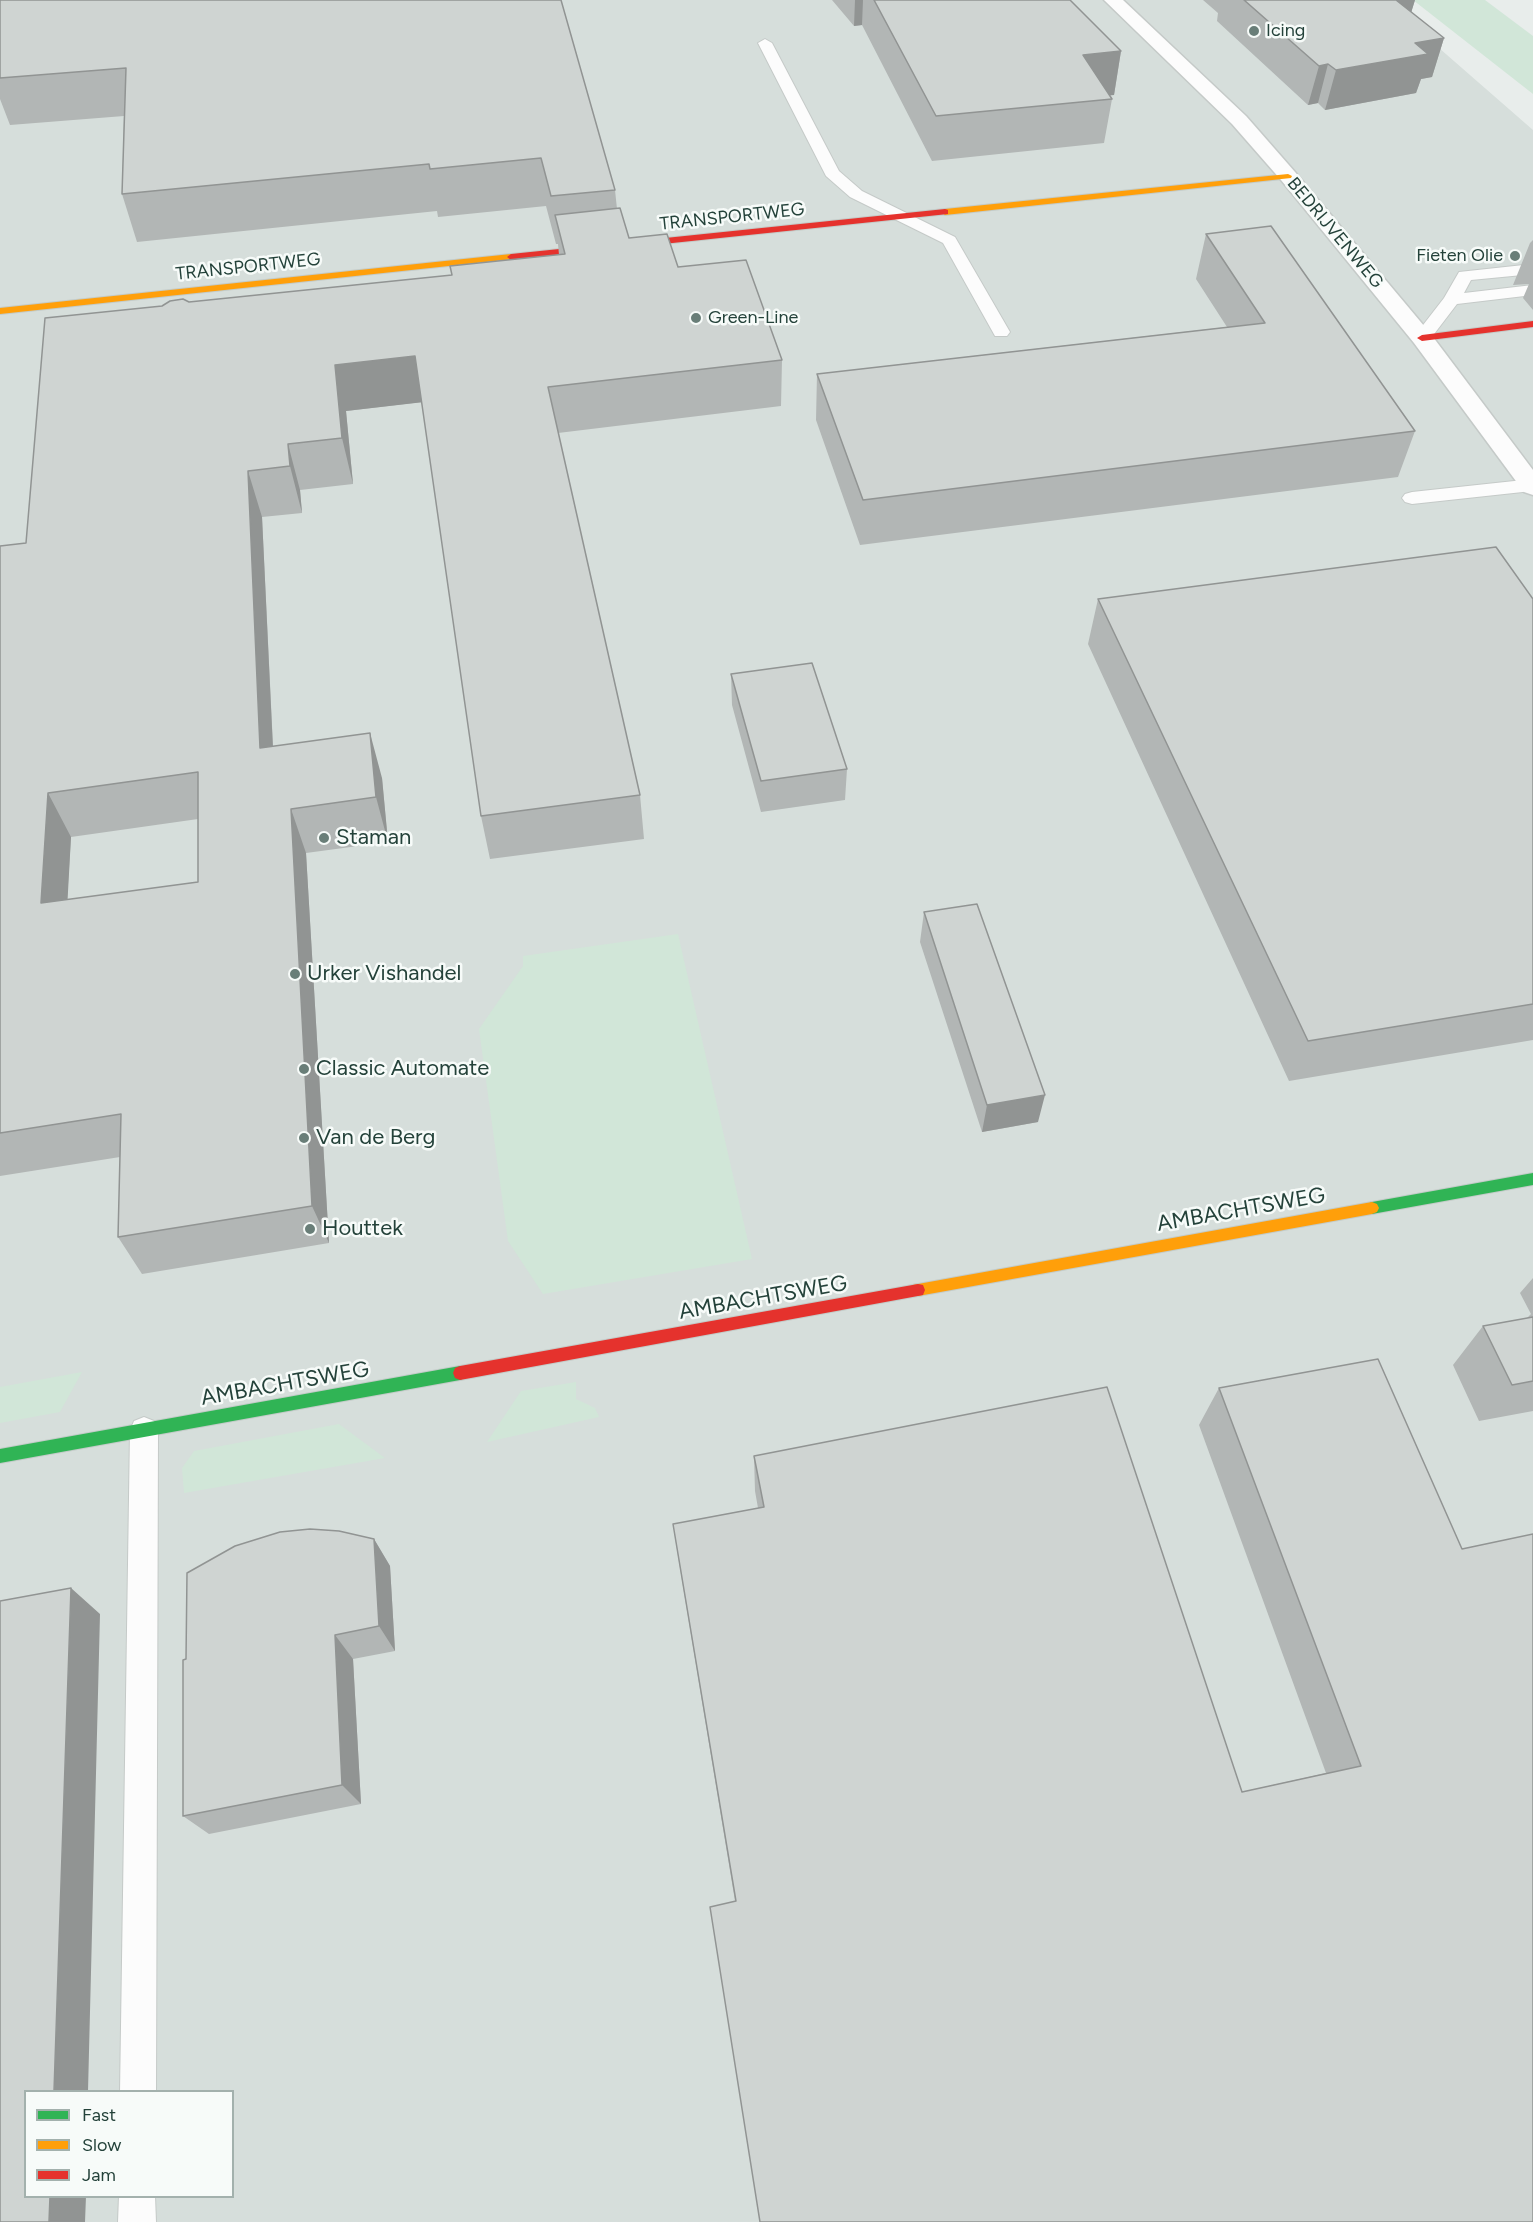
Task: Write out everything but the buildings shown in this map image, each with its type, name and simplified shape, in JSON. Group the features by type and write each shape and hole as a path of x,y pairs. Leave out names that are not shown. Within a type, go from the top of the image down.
{"street":[{"name":"BEDRIJVENWEG","path":"1113,0 1239,120 1288,176 1422,338 1533,486"},
{"name":"TRANSPORTWEG","path":"0,311 1288,176"},
{"path":"1422,338 1533,324"},
{"name":"AMBACHTSWEG","path":"0,1456 1533,1179"}],"lane":[{"path":"765,43 832,173 856,194 949,240 1001,332"},
{"path":"1422,338 1452,299 1465,276 1533,269"},
{"path":"1452,299 1533,290"},
{"path":"1412,498 1533,486"},
{"path":"138,2090 144,1431"},
{"path":"137,2198 137,2222"}],"shaded area":[{"path":"0,0 1384,0 1533,130 1533,2222 0,2222"}],"green space":[{"path":"1413,0 1485,0 1533,36 1533,94"},
{"path":"678,934 752,1259 543,1294 508,1241 479,1029 523,966 523,956"},
{"path":"82,1372 60,1412 0,1423 0,1387"},
{"path":"576,1382 576,1399 595,1408 599,1417 487,1442 521,1391"},
{"path":"339,1424 385,1458 184,1493 182,1468 194,1451"}],"traffic: fast":[{"path":"1372,1208 1533,1179"},
{"path":"0,1456 460,1373"}],"traffic: slow":[{"path":"945,212 1288,176"},
{"path":"0,311 511,257"},
{"path":"918,1290 1372,1208"}],"traffic: jam":[{"path":"511,257 945,212"},
{"path":"1422,338 1533,324"},
{"path":"460,1373 918,1290"}],"place":[{"name":"Icing","path":"1254,31"},
{"name":"Fieten Olie","path":"1515,256"},
{"name":"Green-Line","path":"696,318"},
{"name":"Staman","path":"324,838"},
{"name":"Urker Vishandel","path":"295,974"},
{"name":"Classic Automate","path":"304,1069"},
{"name":"Van de Berg","path":"304,1138"},
{"name":"Houttek","path":"310,1229"}]}
